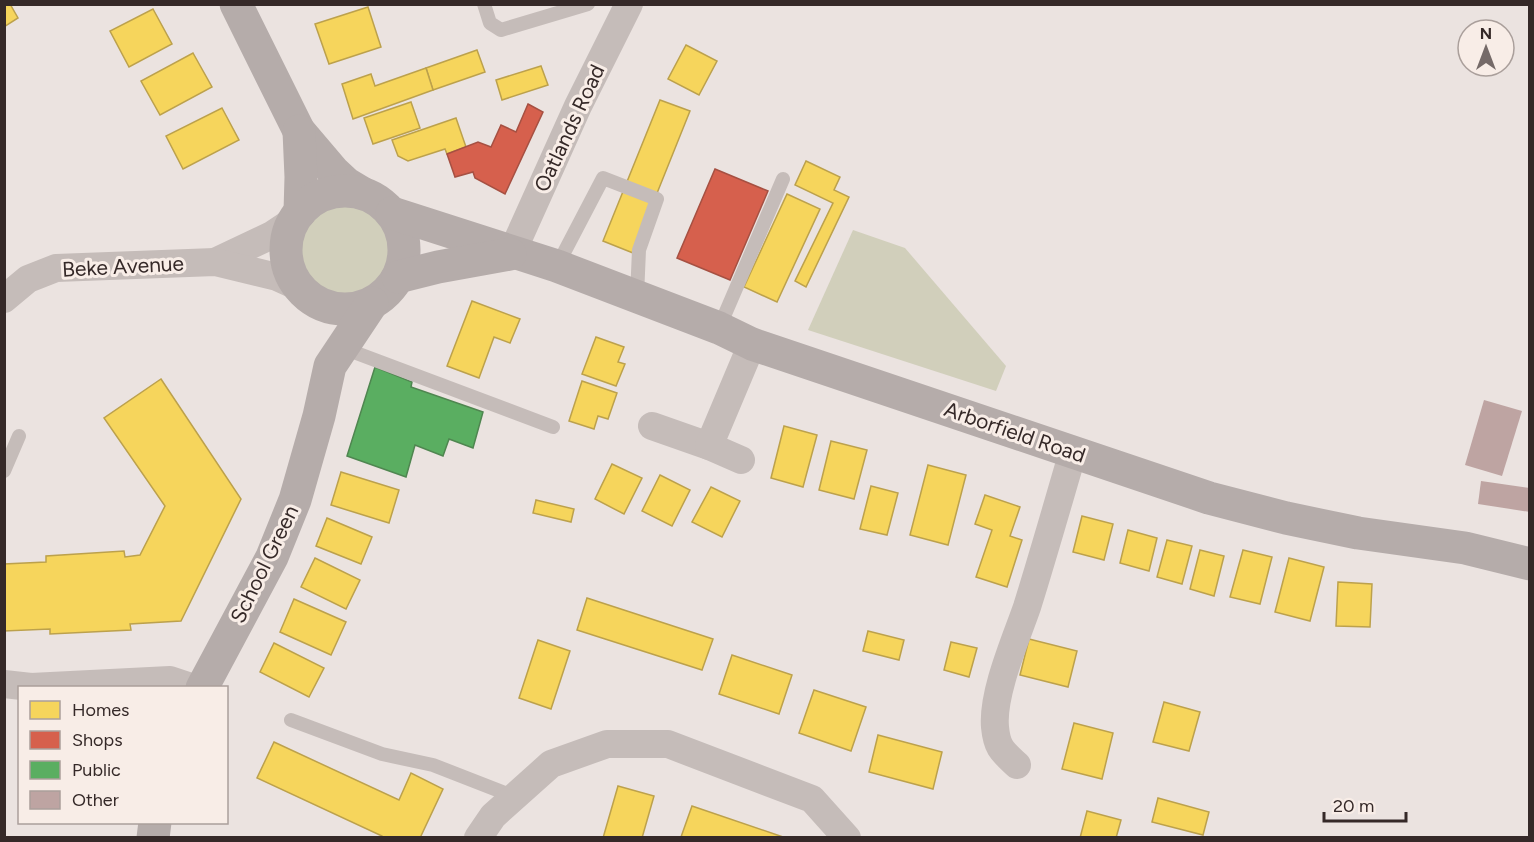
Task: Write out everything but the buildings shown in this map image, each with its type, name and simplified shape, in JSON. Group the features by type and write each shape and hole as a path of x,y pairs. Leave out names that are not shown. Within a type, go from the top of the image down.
{"main road":[{"path":"236,4 299,131 333,171 347,184 378,201 392,213 400,228 404,244 404,261 398,277 387,292 372,303 352,309 331,308 305,293 287,262 288,234 297,217 317,198 339,191 362,193"},
{"path":"297,217 301,177 299,131"},
{"name":"Arborfield Road","path":"392,213 557,266 719,328 752,344 1209,498 1286,518 1358,533 1465,548 1530,564"},
{"name":"Arborfield Road","path":"398,277 515,253"},
{"name":"School Green","path":"305,293 326,332 335,357"},
{"name":"School Green","path":"203,686 272,557 295,501 335,357 372,303"}],"street":[{"name":"Oatlands Road","path":"515,253 519,237 578,106 629,4"},
{"path":"215,262 272,235 297,217"},
{"path":"215,262 277,277 305,293"},
{"name":"Beke Avenue","path":"4,299 28,279 56,268 215,262"},
{"path":"708,446 752,344"},
{"path":"652,426 741,460"},
{"path":"1017,765 999,749 995,709 1007,663 1027,608 1073,452"},
{"path":"51,686 170,680 191,686"},
{"path":"4,684 22,686"},
{"path":"478,837 493,816 551,764 607,744 668,744 812,799 847,837"}],"lane":[{"path":"484,4 490,23 501,30 588,4"},
{"path":"557,266 603,178 657,199 639,250 637,296"},
{"path":"719,328 783,179"},
{"path":"335,357 552,427"},
{"path":"4,471 20,436"},
{"path":"291,720 382,754 433,765 514,797"}],"shaded area":[{"path":"344,206 361,209 376,219 386,234 389,251 386,268 376,283 361,293 344,296 327,293 312,283 302,268 299,251 302,234 312,219 327,209"},
{"path":"853,230 905,248 1006,366 996,391 808,330"}]}
